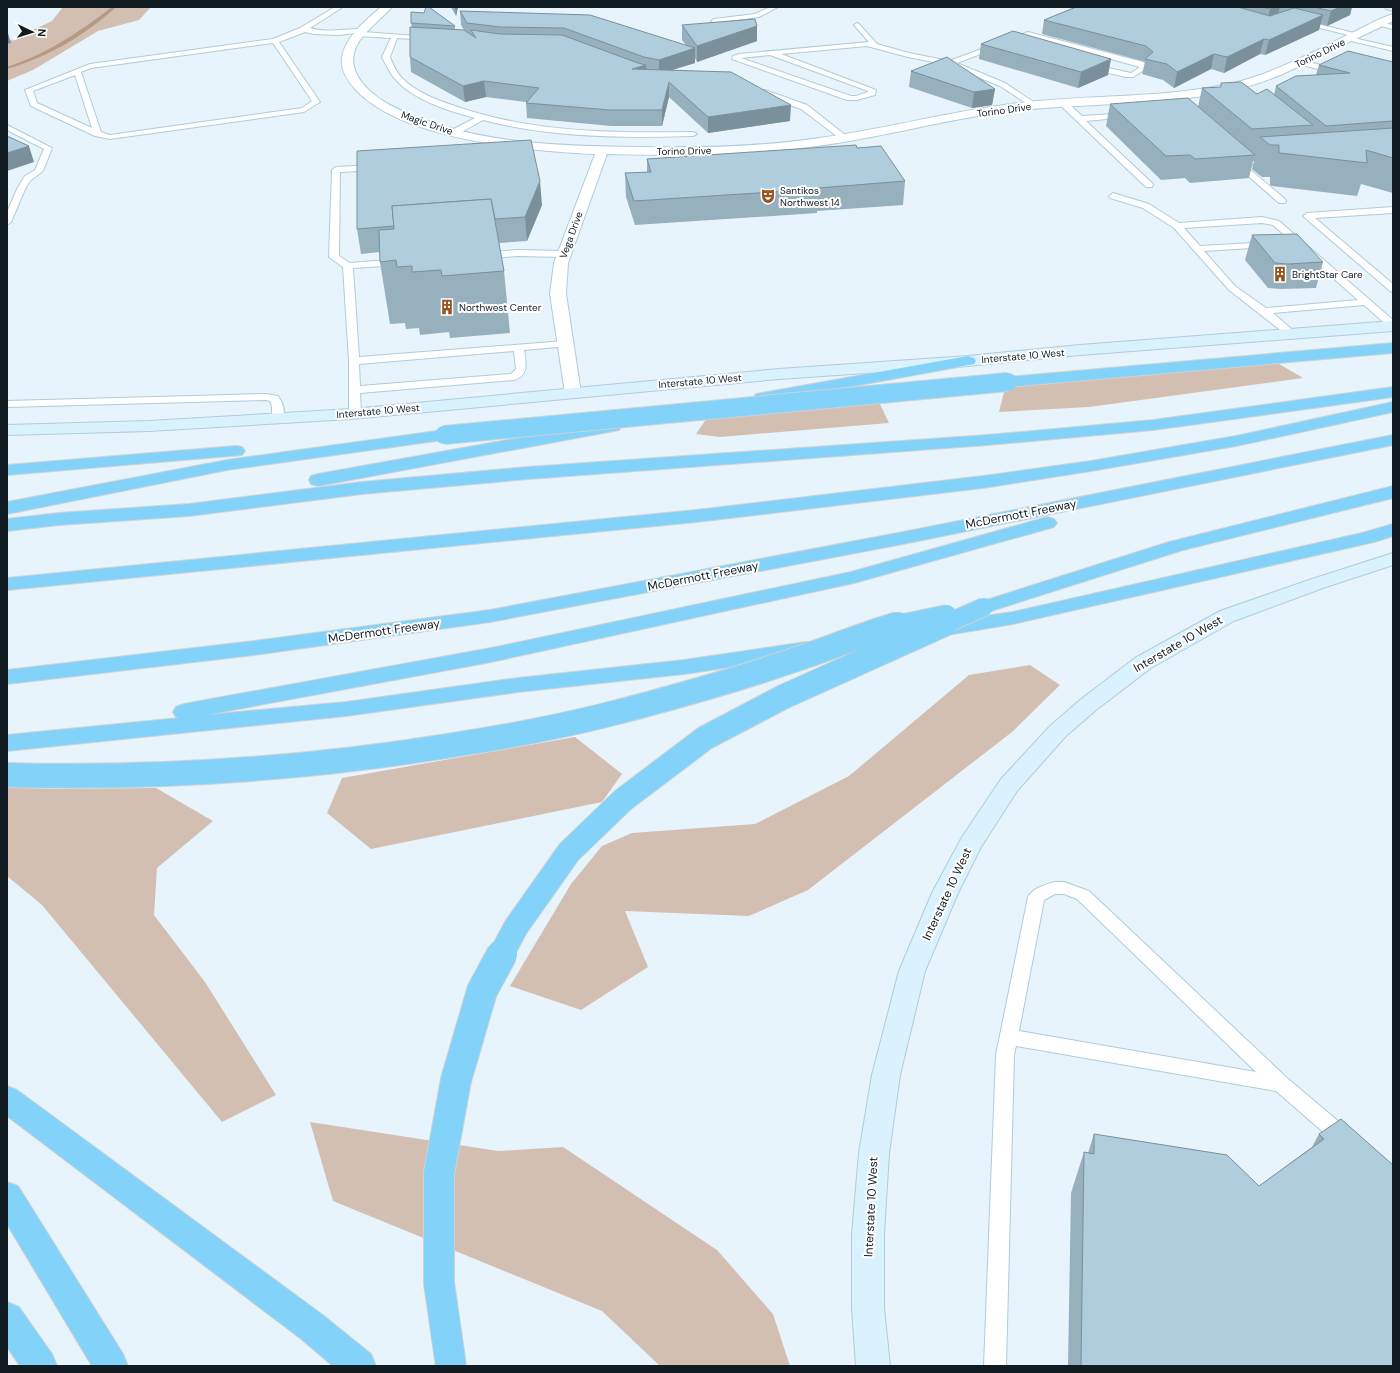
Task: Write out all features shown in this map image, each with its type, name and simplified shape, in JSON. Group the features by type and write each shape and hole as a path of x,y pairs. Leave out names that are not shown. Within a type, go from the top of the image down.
{"highway":[{"path":"7,470 444,435 1008,382 1393,348"},
{"path":"59,519 276,487 968,361"},
{"path":"7,524 189,510 362,488 528,473 987,440 1145,426 1393,392"},
{"path":"7,584 696,516 983,482 1091,466 1236,441 1393,408"},
{"path":"7,508 227,465 444,435"},
{"name":"McDermott Freeway","path":"7,677 254,648 490,616 903,538 1393,440"},
{"path":"32,740 491,655 854,576 1202,479"},
{"path":"7,775 59,777 152,776 280,769 470,743 560,726 634,708 803,657 893,626 984,607 1176,546 1393,492"},
{"path":"7,743 346,708 518,685 684,667 1013,618 1366,538 1393,530"},
{"path":"451,1366 439,1283 439,1172 456,1080 482,991 516,927 569,852 623,800 705,738 783,697 984,607"},
{"path":"7,1099 312,1327 358,1366"},
{"path":"7,1196 111,1366"},
{"path":"7,1318 40,1366"}],"main road":[{"name":"Interstate 10 West","path":"7,430 149,426 355,413 779,374 968,361 1080,350 1207,342 1393,326"},
{"name":"Interstate 10 West","path":"873,1366 868,1308 868,1234 874,1152 886,1075 912,971 945,893 971,843 1009,785 1058,732 1088,705 1143,663 1227,616 1316,584 1393,559"}],"street":[{"name":"Magic Drive","path":"387,7 355,32 346,57 347,67 352,78 359,88 370,98 397,113 424,124 453,133 506,143 529,150 602,151"},
{"name":"Torino Drive","path":"602,151 655,152 757,148 845,138 994,110 1032,105 1168,101 1232,88 1270,76 1393,17"},
{"name":"Vega Drive","path":"573,393 558,294 561,263 602,151"}],"lane":[{"path":"275,41 316,102 304,110 110,137 98,134 34,104 29,90 90,66 275,41 307,29 340,7"},
{"path":"714,21 757,16 775,7"},
{"path":"1295,21 1393,49"},
{"path":"857,24 875,45"},
{"path":"1379,24 1393,27"},
{"path":"307,29 314,32 355,32 434,38"},
{"path":"950,63 1028,34 1140,64 1145,68 1133,74 1126,75 1084,64"},
{"path":"395,36 386,57 399,80 420,95 464,113 513,125 561,131 636,135 693,134"},
{"path":"1007,42 1022,46"},
{"path":"771,53 866,87 872,90 872,92 857,98 850,98 736,59 739,56 771,53 867,44 875,45 908,55 950,63 983,75 1017,94 1032,105"},
{"path":"1301,62 1342,72 1327,76"},
{"path":"78,71 98,134"},
{"path":"753,89 804,107 845,138"},
{"path":"1063,103 1149,185"},
{"path":"1079,119 1132,114"},
{"path":"453,133 482,117"},
{"path":"7,127 48,148 39,171 28,178 22,187 7,222"},
{"path":"1256,165 1238,163 1282,201"},
{"path":"382,167 336,170 334,257 348,266 409,261"},
{"path":"1113,196 1146,206 1177,226 1232,288 1264,310 1292,334"},
{"path":"1393,210 1307,216 1393,289"},
{"path":"1177,226 1270,220 1276,223 1393,326"},
{"path":"1198,249 1298,242"},
{"path":"471,256 517,253 564,254"},
{"path":"348,266 354,361 355,413"},
{"path":"1264,310 1366,302"},
{"path":"354,361 565,344"},
{"path":"355,390 514,377 520,374 522,370 518,348"},
{"path":"7,404 266,397 274,398 278,404 278,418"},
{"path":"995,1366 1005,1055 1036,897 1048,889 1063,887 1083,895 1281,1084 1358,1151"},
{"path":"1009,1037 1281,1084"}],"shaded area":[{"path":"63,7 151,7 139,20 98,31 33,70 7,81 7,42 52,21"},
{"path":"1274,361 1303,378 1089,407 999,412 1005,388"},
{"path":"879,402 889,423 720,437 696,434 709,415"},
{"path":"1030,665 1060,685 1012,732 808,890 749,916 625,911 648,967 581,1010 510,986 571,884 602,846 632,833 755,824 849,776 969,675"},
{"path":"575,737 622,774 602,802 371,849 327,813 342,778"},
{"path":"7,787 47,789 156,788 213,821 157,868 154,915 205,982 276,1095 222,1122 42,905 7,876"},
{"path":"310,1122 498,1151 563,1147 717,1250 773,1314 790,1366 660,1366 602,1311 333,1201"}],"building":[{"path":"426,7 429,7 455,26 411,23 411,12 424,13"},
{"path":"1076,7 1238,7 1270,16 1294,8 1323,15 1269,40 1264,39 1227,57 1214,54 1177,72 1167,64 1145,59 1153,52 1146,46 1044,20"},
{"path":"1262,7 1276,7 1270,9"},
{"path":"1314,7 1340,7 1331,11"},
{"path":"460,11 590,15 695,48 659,60 644,57 564,28 500,27 467,23"},
{"path":"755,19 757,26 697,46 682,25"},
{"path":"410,27 464,30 476,38 471,30 500,34 562,35 646,65 632,69 731,72 791,105 708,117 669,82 662,110 610,110 526,103 539,88 484,81 463,86 410,57"},
{"path":"1013,31 1111,59 1081,72 981,44"},
{"path":"1348,51 1393,62 1393,121 1326,126 1276,86 1296,76 1350,73 1319,65"},
{"path":"947,57 995,89 974,92 911,71"},
{"path":"1241,82 1257,94 1267,89 1313,125 1252,129 1202,88 1221,87 1221,83"},
{"path":"1188,98 1255,155 1195,159 1190,155 1166,156 1110,104"},
{"path":"1393,128 1393,158 1366,150 1367,163 1280,153 1279,145 1270,145 1260,137"},
{"path":"7,136 29,146 7,153"},
{"path":"531,140 540,181 525,217 495,219 491,199 392,206 394,226 357,229 357,151"},
{"path":"856,145 857,148 881,146 905,181 818,188 819,189 634,201 625,173 651,172 647,159"},
{"path":"491,199 504,271 442,276 441,270 412,272 412,266 397,267 396,260 380,262 379,230 394,229 392,206"},
{"path":"1297,234 1323,262 1288,264 1275,263 1252,235"},
{"path":"1341,1119 1393,1165 1393,1366 1081,1366 1084,1152 1094,1154 1094,1134 1227,1155 1259,1186 1324,1139 1319,1134"}],"waterway":[{"path":"7,68 38,57 64,43 114,7"}],"place":[{"name":"Santikos Northwest 14","path":"768,196"},
{"name":"BrightStar Care","path":"1280,274"},
{"name":"Northwest Center","path":"447,307"}]}
